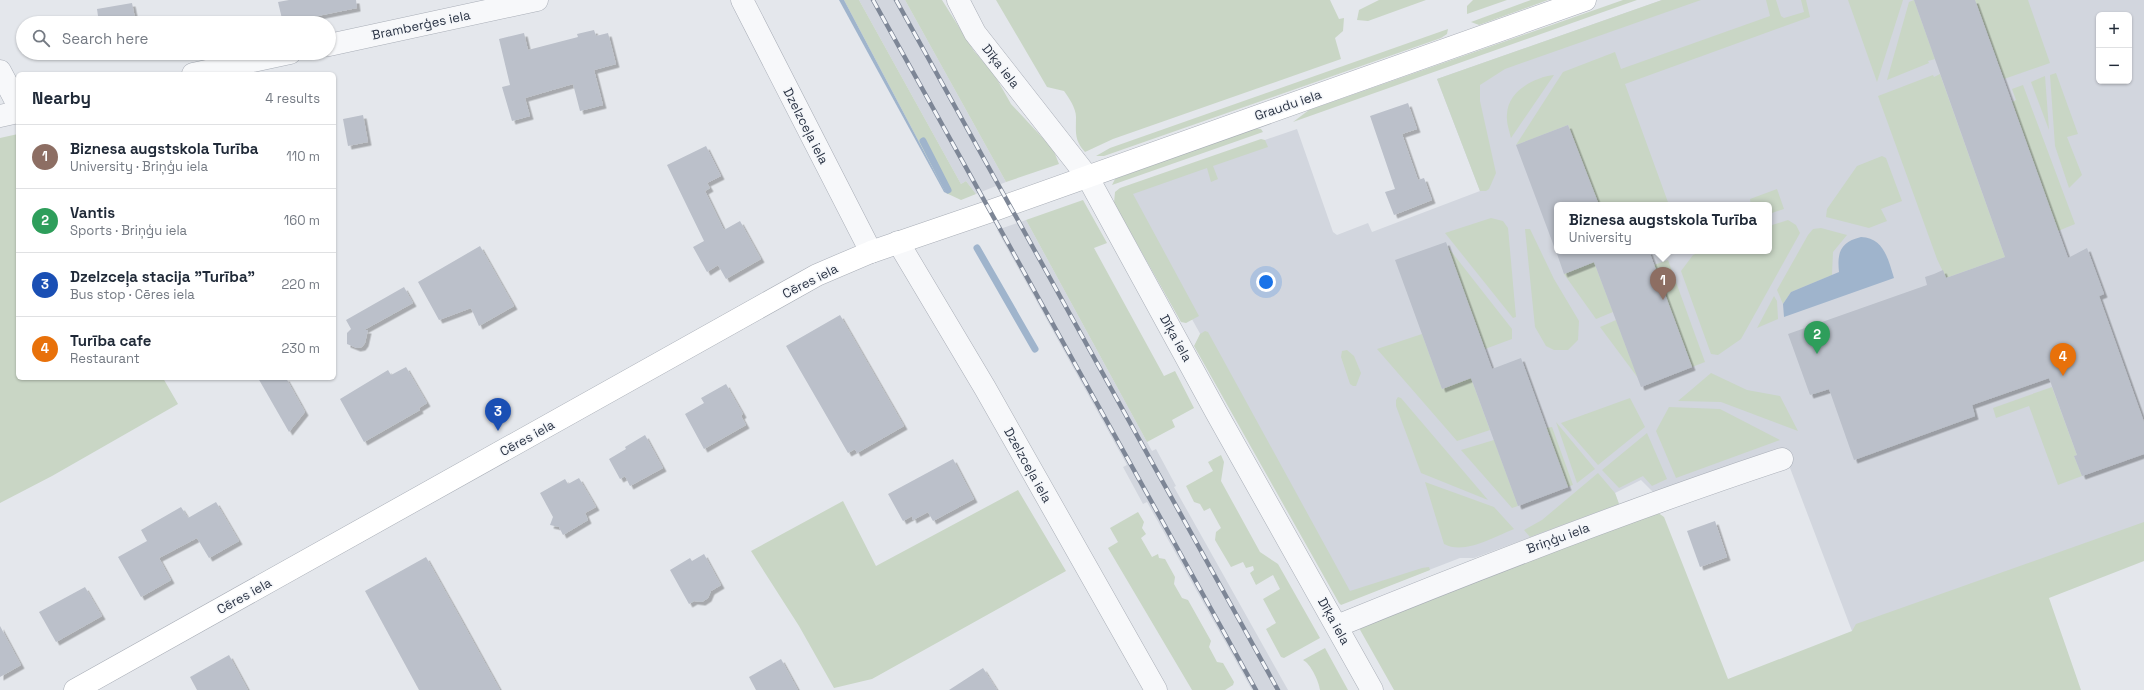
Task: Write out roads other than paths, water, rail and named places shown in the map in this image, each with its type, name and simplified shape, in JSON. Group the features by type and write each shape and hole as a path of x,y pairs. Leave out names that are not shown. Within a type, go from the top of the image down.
{"main road":[{"name":"Graudu iela","path":"991,211 1586,0"},
{"name":"Cēres iela","path":"75,690 810,279 871,252 991,211"}],"street":[{"name":"Bramberģes iela","path":"336,43 537,0"},
{"name":"Dzelzceļa iela","path":"742,0 871,252"},
{"name":"Dīķa iela","path":"958,0 976,33 1087,176 1220,419 1372,690"},
{"path":"202,72 258,60"},
{"path":"0,71 16,101"},
{"path":"0,116 16,112"},
{"name":"Dzelzceļa iela","path":"898,242 985,388 1156,690"},
{"name":"Briņģu iela","path":"1337,626 1534,546 1679,493 1782,459"}],"water":[{"path":"839,0 844,0 946,193 944,192"},
{"path":"1861,237 1869,238 1880,245 1887,257 1894,278 1784,317 1783,304 1791,292 1839,272 1841,249 1848,242"}],"waterway":[{"path":"923,141 948,190"},
{"path":"977,248 1035,349"}],"railway":[{"path":"873,0 1256,690"},
{"path":"896,0 1278,690"}],"place":[{"name":"Biznesa augstskola Turība","path":"1663,300"},
{"name":"Vantis","path":"1817,354"},
{"name":"Turība cafe","path":"2063,376"},
{"name":"Dzelzceļa stacija \"Turība\"","path":"498,431"}]}
